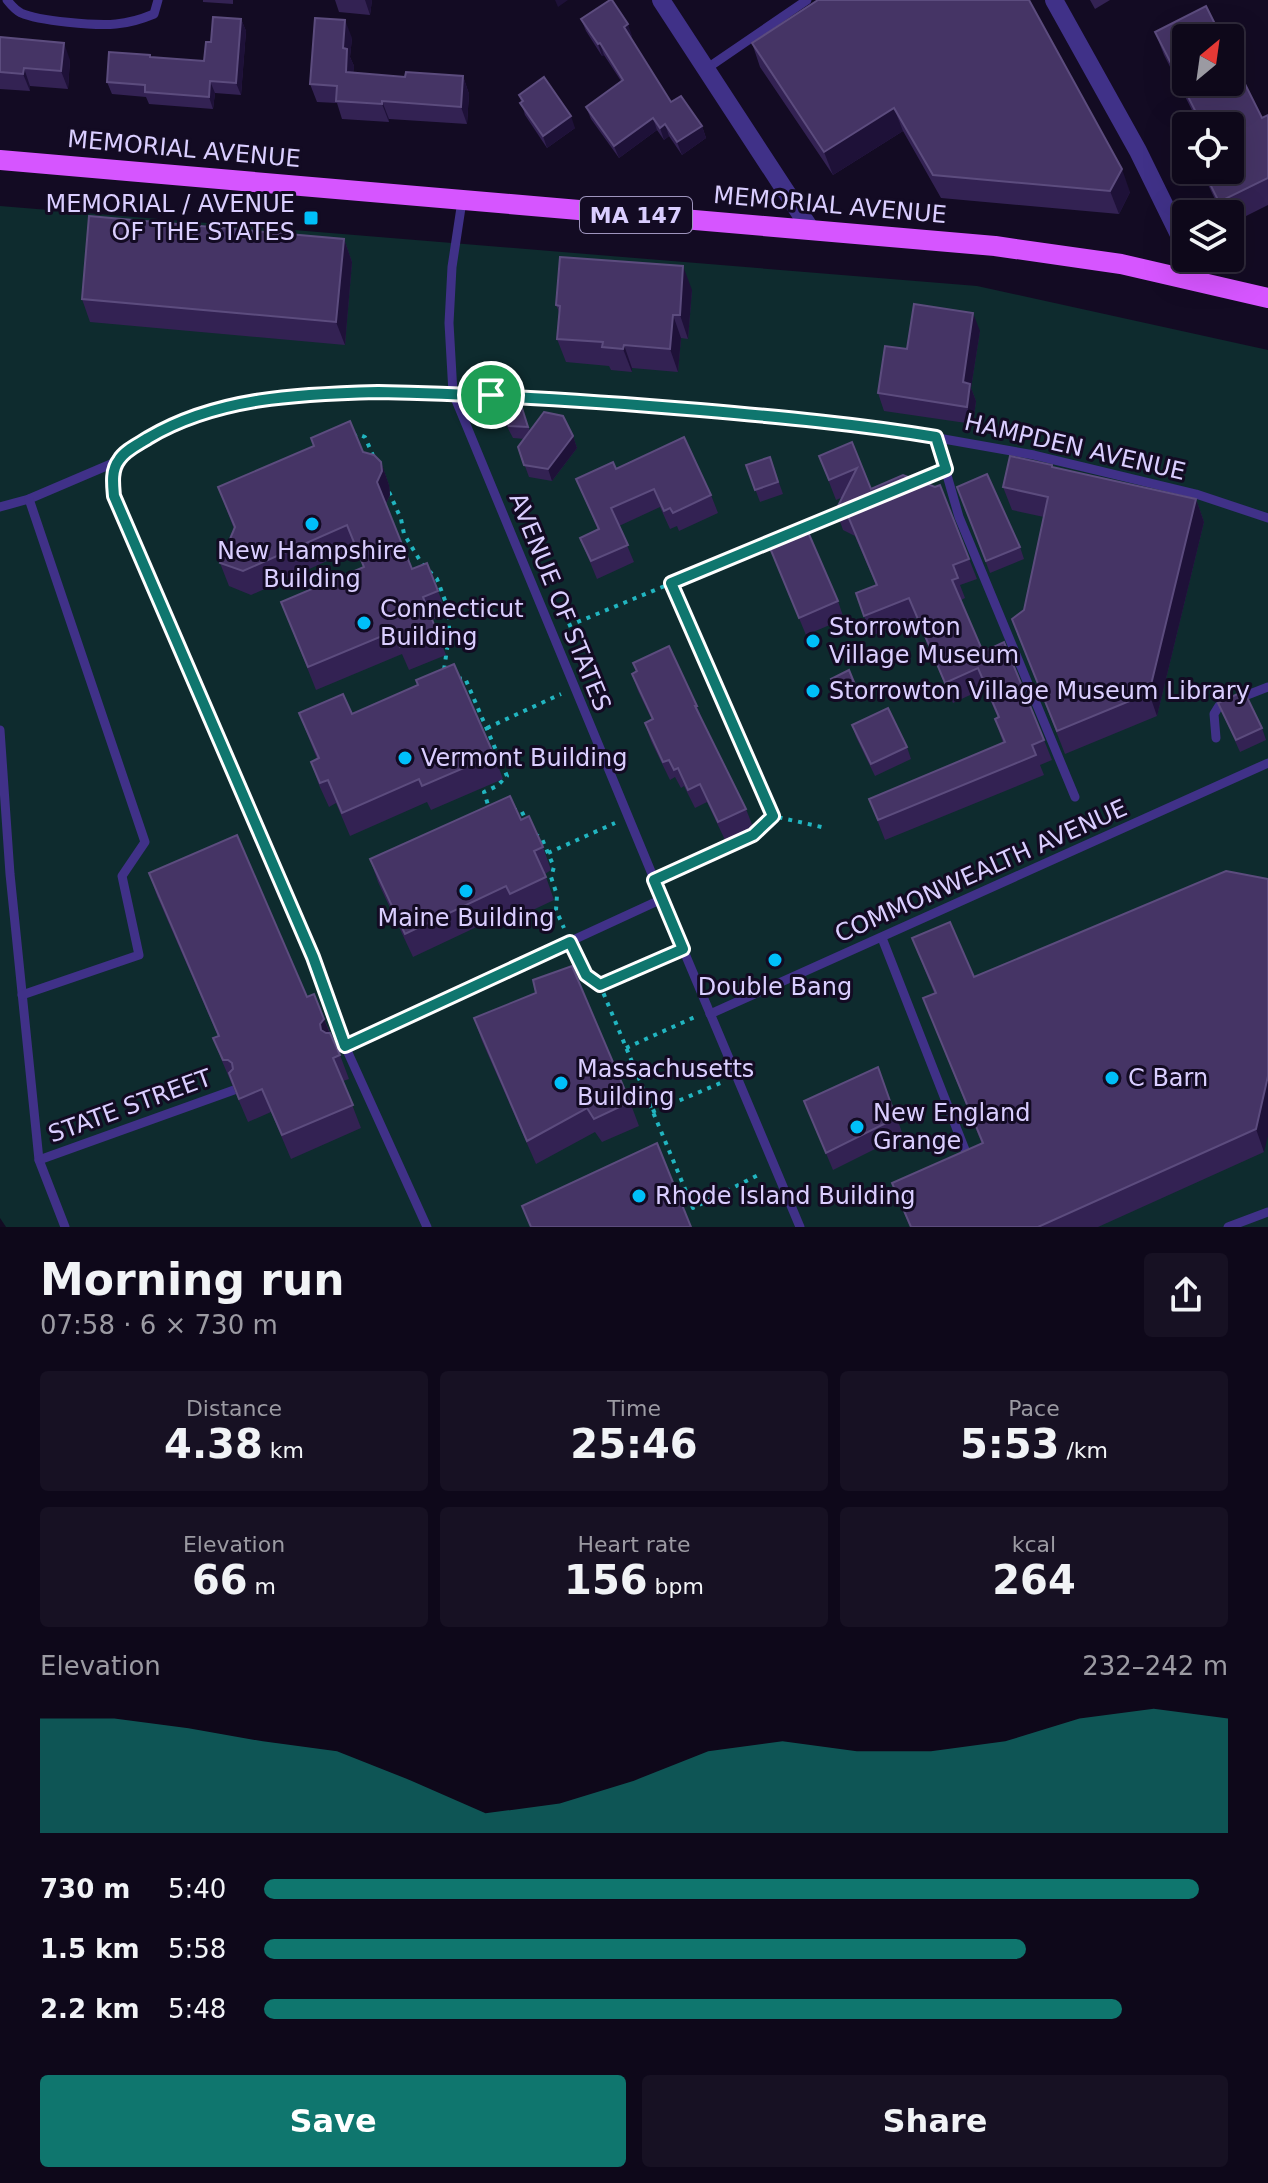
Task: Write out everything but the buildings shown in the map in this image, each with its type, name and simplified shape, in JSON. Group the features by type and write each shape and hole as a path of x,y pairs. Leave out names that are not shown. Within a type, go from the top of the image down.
{"main road":[{"name":"MEMORIAL AVENUE","path":"0,160 1032,250 1121,264 1268,298"}],"street":[{"path":"1054,0 1138,151 1172,220"},
{"path":"666,2 811,230"},
{"path":"1198,272 1203,282"}],"lane":[{"path":"7,0 14,9 24,14 116,24 154,14 158,0"},
{"path":"706,69 807,0"},
{"name":"AVENUE OF STATES","path":"462,200 452,267 449,323 453,393 800,1227"},
{"name":"HAMPDEN AVENUE","path":"0,507 29,499 118,461 134,446 163,429 204,412 231,405 316,394 378,392 580,400 778,417 936,437 1034,455 1160,485 1268,518"},
{"path":"936,437 959,517 1075,797"},
{"path":"118,461 113,477 114,496 313,957 340,1047 427,1227"},
{"path":"22,995 139,955 122,876 145,842 29,499"},
{"path":"1216,738 1214,714 1219,706 1268,687"},
{"path":"0,730 10,874 39,1160 65,1227"},
{"name":"COMMONWEALTH AVENUE","path":"709,1013 1268,763"},
{"path":"340,1047 662,899"},
{"path":"882,938 967,1155"},
{"name":"STATE STREET","path":"39,1160 234,1090"},
{"path":"1228,1227 1268,1212"}],"path":[{"path":"348,438 357,434 365,437 376,463"},
{"path":"386,485 404,534 422,564 437,579 449,611 444,671 450,680 465,678 507,776 497,786 484,792 490,809"},
{"path":"551,633 844,511"},
{"path":"671,583 773,816"},
{"path":"487,728 574,688"},
{"path":"502,811 521,810 527,821"},
{"path":"773,816 826,828"},
{"path":"654,880 753,835 773,816"},
{"path":"548,853 628,817"},
{"path":"533,832 542,839 554,867 551,877 557,895 556,910 586,975 600,985 693,1208 775,1167"},
{"path":"600,985 683,949"},
{"path":"626,1048 709,1013"},
{"path":"652,1112 736,1076"}],"green space":[{"path":"0,206 977,286 1268,350 1268,1227 6,1227 0,1218"}],"place":[{"name":"MEMORIAL / AVENUE OF THE STATES","path":"311,218"},
{"name":"New Hampshire Building","path":"312,524"},
{"name":"Connecticut Building","path":"364,623"},
{"name":"Storrowton Village Museum","path":"813,641"},
{"name":"Storrowton Village Museum Library","path":"813,691"},
{"name":"Vermont Building","path":"405,758"},
{"name":"Maine Building","path":"466,891"},
{"name":"Double Bang","path":"775,960"},
{"name":"C Barn","path":"1112,1078"},
{"name":"Massachusetts Building","path":"561,1083"},
{"name":"New England Grange","path":"857,1127"},
{"name":"Rhode Island Building","path":"639,1196"}],"route":[{"path":"316,394 491,395 580,400 887,429 936,437 946,469 671,583 773,816 753,835 654,880 683,949 600,985 586,975 570,942 345,1046 313,957 114,496 113,477 118,461 134,446 183,420 231,405 316,394"}]}
